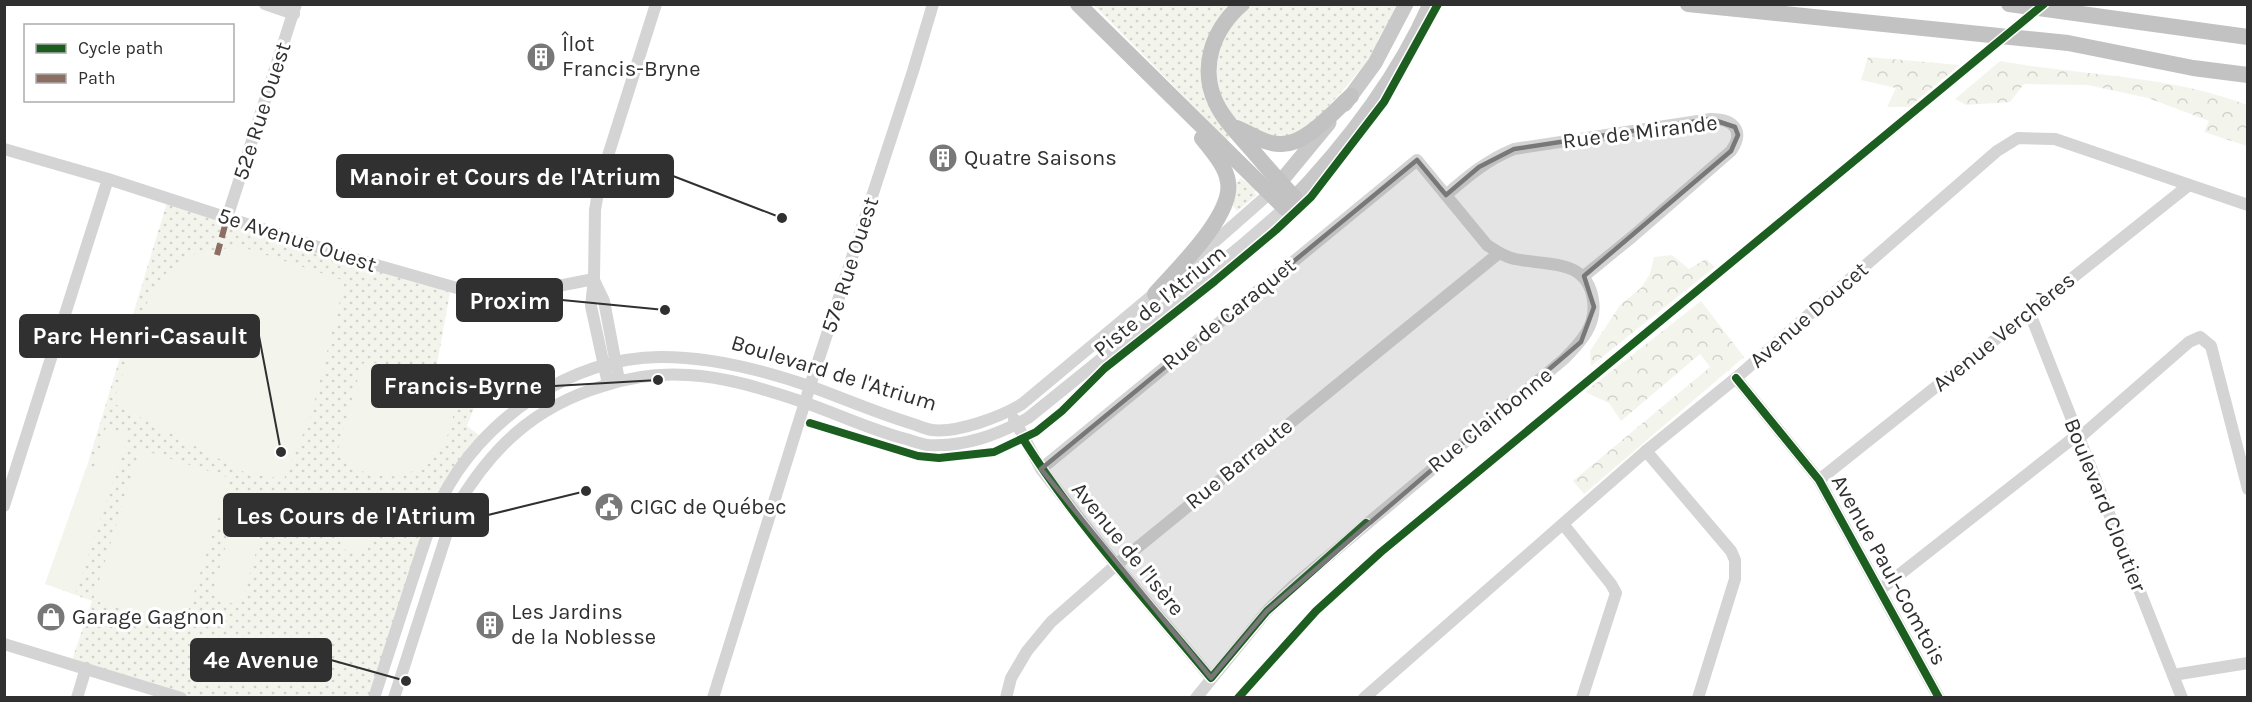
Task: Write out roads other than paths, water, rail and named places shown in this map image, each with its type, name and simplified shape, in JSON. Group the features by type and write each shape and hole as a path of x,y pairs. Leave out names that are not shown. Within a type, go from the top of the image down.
{"highway":[{"path":"1078,4 1171,96 1290,203"},
{"path":"1242,4 1232,13 1218,33 1209,56 1208,80 1216,103 1275,188"},
{"path":"1688,4 2068,43 2193,68 2247,75"},
{"path":"2009,4 2247,37"},
{"path":"2193,68 2247,86"},
{"path":"1155,294 1219,219 1228,200 1228,182 1217,157 1171,96"},
{"path":"1230,124 1262,140 1281,145 1292,143 1304,138 1351,96"}],"main road":[{"name":"Boulevard de l'Atrium","path":"1275,188 1351,96 1375,63 1406,4"},
{"name":"Boulevard de l'Atrium","path":"1290,203 1335,154 1372,105 1401,59 1429,7"}],"street":[{"path":"265,4 295,9"},
{"path":"614,382 603,366 591,306 594,279 595,210 600,181 656,4"},
{"name":"57e Rue Ouest","path":"713,698 810,386 914,71 933,4"},
{"name":"52e Rue Ouest","path":"227,218 295,9"},
{"name":"Rue de Mirande","path":"1446,195 1479,167 1494,157 1514,149 1711,119 1728,122 1734,127 1738,135 1737,143 1731,152 1584,276"},
{"name":"Avenue Doucet","path":"1364,698 1646,451 1736,378 1997,151 2018,138 2055,139 2247,205"},
{"name":"5e Avenue Ouest","path":"4,148 108,179 355,259 471,292 522,293 594,279"},
{"name":"Rue de Caraquet","path":"1041,469 1417,160 1446,195"},
{"path":"4,506 108,179"},
{"name":"Avenue Verchères","path":"1820,480 2189,185"},
{"name":"Boulevard de l'Atrium","path":"374,698 426,538 441,500 458,470 483,438 517,409 557,384 617,362 660,357 711,360 810,386 894,418 933,430 966,426 998,417 1022,404 1155,294 1275,188"},
{"path":"1446,195 1487,245 1499,253 1514,259 1563,266 1574,269 1584,276"},
{"name":"Boulevard de l'Atrium","path":"394,698 454,511 488,461 526,424 547,409 576,394 614,382 654,375 687,374 757,387 889,435 927,445 982,439 1028,418 1241,246 1290,203"},
{"name":"Rue Barraute","path":"1006,698 1011,678 1027,651 1051,622 1116,565 1499,253"},
{"name":"Rue Clairbonne","path":"1196,698 1267,611 1294,585 1564,359 1581,342 1590,327 1594,307 1592,288 1584,276"},
{"path":"594,279 604,301 617,362 614,382"},
{"name":"Boulevard Cloutier","path":"2029,311 2182,698"},
{"path":"1881,589 2078,437 2189,342 2200,337 2211,346 2247,489"},
{"name":"Avenue Paul-Comtois","path":"1736,378 1820,480 1939,698"},
{"name":"Avenue de l'Isère","path":"1009,411 1041,469 1116,565 1210,678"},
{"path":"1646,451 1731,551 1736,560 1735,579 1698,698"},
{"path":"1563,524 1616,593 1582,698"},
{"path":"4,644 181,698"},
{"path":"2172,675 2247,663"},
{"path":"77,698 87,668"}],"place":[{"name":"Îlot Francis-Bryne","path":"541,57"},
{"name":"Quatre Saisons","path":"943,158"},
{"name":"Manoir et Cours de l'Atrium","path":"782,218"},
{"name":"Proxim","path":"665,310"},
{"name":"Francis-Byrne","path":"658,380"},
{"name":"Parc Henri-Casault","path":"281,452"},
{"name":"Les Cours de l'Atrium","path":"586,491"},
{"name":"CIGC de Québec","path":"609,507"},
{"name":"Garage Gagnon","path":"51,617"},
{"name":"Les Jardins de la Noblesse","path":"490,625"},
{"name":"4e Avenue","path":"406,681"}]}
